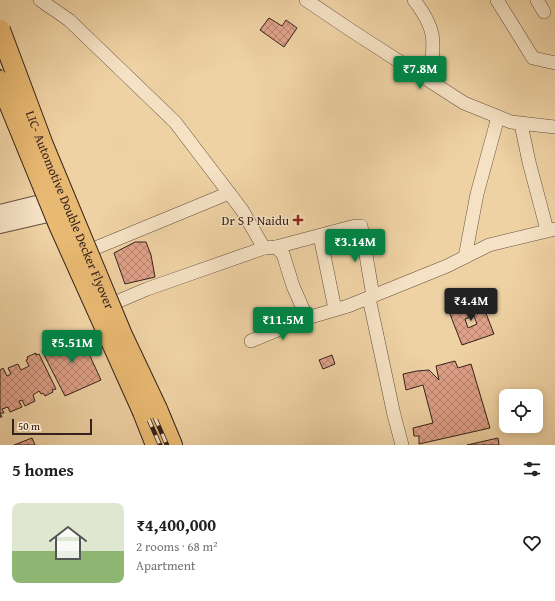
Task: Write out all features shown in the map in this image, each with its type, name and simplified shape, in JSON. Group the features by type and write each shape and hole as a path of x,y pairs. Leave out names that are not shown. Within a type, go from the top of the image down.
{"main road":[{"name":"LIC- Automotive Double Decker Flyover","path":"0,30 43,145 122,334 150,410"},
{"name":"LIC- Automotive Double Decker Flyover","path":"0,81 62,232 150,410"},
{"path":"150,410 156,445"},
{"path":"150,410 172,445"}],"street":[{"path":"40,0 69,20 175,122 270,247 283,254 293,286 307,318"},
{"path":"306,0 464,103 511,122 555,127"},
{"path":"497,0 533,58 555,63"},
{"path":"537,0 544,12"},
{"path":"421,3 431,28 434,45 430,78 432,82"},
{"path":"465,257 477,194 498,117"},
{"path":"251,341 307,318 371,297 447,266 488,245 551,229 528,162 521,124"},
{"path":"93,249 229,193"},
{"path":"0,213 72,202 0,225"},
{"path":"114,303 147,288 270,247 320,236 355,226 361,226 371,297 394,415 402,445"},
{"path":"320,236 335,310"}],"building":[{"path":"269,18 282,26 286,20 297,28 284,47 260,30"},
{"path":"135,242 146,242 151,255 155,277 125,284 114,253"},
{"path":"480,298 494,334 462,345 448,309","holes":["474,316 477,324 468,328 465,319"]},
{"path":"79,332 101,380 65,396 42,351"},
{"path":"36,353 36,355 39,354 56,389 52,390 53,392 45,396 39,391 33,395 35,401 25,406 22,400 19,401 22,407 10,412 8,407 2,409 4,413 0,413 0,370 3,368 7,376 11,374 8,368 18,364 21,370 29,366 26,360 28,359 27,357"},
{"path":"332,355 335,364 323,369 319,360"},
{"path":"455,361 458,368 471,364 490,428 419,444 419,436 414,436 413,428 433,423 423,385 406,390 403,374 429,370 439,380 436,366"},
{"path":"32,438 35,445 14,445"},
{"path":"498,438 499,445 467,445"}],"railway":[{"path":"0,53 43,164 167,445"},
{"path":"0,71 37,166 160,445"}],"place":[{"name":"Dr S P Naidu","path":"298,220"}]}
